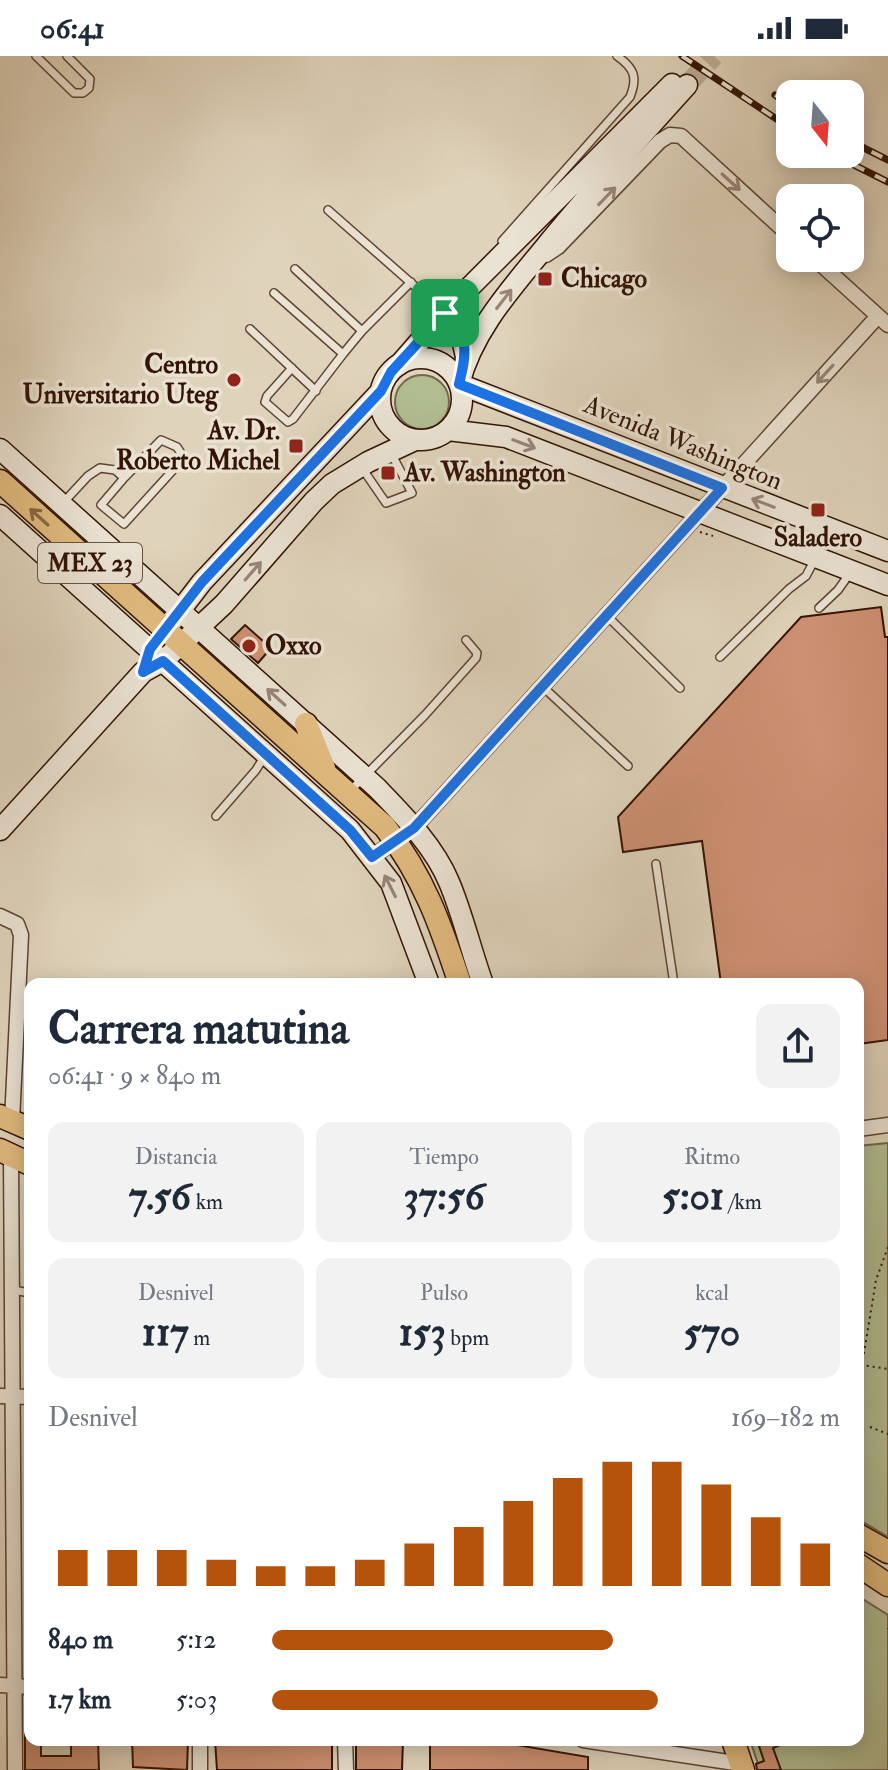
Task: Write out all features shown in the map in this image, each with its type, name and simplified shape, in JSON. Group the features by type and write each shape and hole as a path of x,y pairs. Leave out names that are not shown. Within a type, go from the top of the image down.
{"main road":[{"path":"0,830 172,637 180,611 212,571 381,391 391,372 446,311 682,82 484,325 466,357 459,384 461,409 448,430 427,440 403,436 384,417 380,404 381,391"},
{"path":"446,311 460,330 466,357"},
{"path":"399,365 410,360 433,361 444,366 459,384"},
{"name":"Avenida Washington","path":"459,384 888,551"},
{"path":"448,430 506,437 888,585"},
{"path":"172,637 198,627 224,604 332,484 360,466 415,440"},
{"path":"4,464 62,504 306,724 356,789 337,819"},
{"name":"MEX 23","path":"4,464 137,605 329,775 356,789 405,835 413,865 446,908 462,955 460,978"},
{"path":"0,515 337,819 391,883 426,976 462,955 479,978"},
{"path":"121,623 137,605"},
{"path":"205,699 221,680"},
{"path":"235,726 251,707"},
{"path":"306,724 329,775 314,797"},
{"path":"407,925 446,908"},
{"path":"864,1538 888,1552"},
{"path":"864,1569 888,1585"},
{"path":"735,1746 742,1767"}],"street":[{"path":"529,267 558,247 660,141 670,135 681,136 776,223"},
{"path":"372,857 405,835 722,488 883,321 829,272"},
{"path":"0,916 17,924 21,935 14,1122"},
{"path":"864,1128 888,1125"},
{"path":"14,1156 5,1230 11,1289 6,1396 7,1603 15,1686 15,1770"},
{"path":"200,1746 200,1770"},
{"path":"345,1746 346,1770"},
{"path":"618,1746 742,1767"}],"lane":[{"path":"36,56 74,93 83,93 89,88 90,79 67,56"},
{"path":"328,210 446,311 479,267 630,97 635,75 630,65 617,56"},
{"path":"295,269 362,331"},
{"path":"292,368 265,402 288,422 362,331 411,282"},
{"path":"274,293 343,354"},
{"path":"250,329 316,391"},
{"path":"161,440 177,447 184,458 124,524 101,505 124,478 161,440"},
{"path":"360,466 386,503 412,493 391,451"},
{"path":"62,504 88,476 100,468 115,470 124,478"},
{"path":"720,657 806,576 816,557"},
{"path":"819,608 838,590 851,571"},
{"path":"606,615 680,688"},
{"path":"356,789 476,658 476,650 466,640"},
{"path":"542,686 628,766"},
{"path":"216,816 266,755"},
{"path":"656,864 673,978"},
{"path":"11,1289 24,1292"}],"path":[{"path":"864,1353 876,1280 888,1247"},
{"path":"864,1365 888,1369"},
{"path":"870,1427 888,1434"}],"green space":[{"path":"422,375 441,383 449,402 441,421 422,429 403,421 395,402 403,383"},
{"path":"888,1143 888,1537 864,1523 864,1145"},
{"path":"864,1600 888,1615 888,1770 760,1770 752,1746 864,1746"}],"building":[{"path":"881,607 885,637 888,637 888,1040 864,1043 864,978 720,978 702,841 623,852 618,817 801,617"},
{"name":"Oxxo","path":"245,625 271,648 258,663 231,639"},
{"path":"25,1746 41,1746 41,1756 71,1756 71,1746 98,1746 99,1770 25,1770"},
{"path":"132,1746 188,1746 187,1770 133,1767"},
{"path":"215,1746 332,1746 332,1770 217,1770"},
{"path":"356,1746 403,1746 402,1770 356,1770"},
{"path":"430,1746 523,1746 588,1757 588,1770 430,1770"},
{"path":"759,1746 778,1746 773,1748 781,1770 757,1770 756,1764 764,1761"}],"tunnel":[{"path":"687,85 714,56"}],"railway":[{"path":"682,56 776,119"},
{"path":"864,148 888,160"},
{"path":"860,168 888,182"}],"place":[{"name":"Chicago","path":"545,279"},
{"name":"Centro Universitario Uteg","path":"234,380"},
{"name":"Av. Dr. Roberto Michel","path":"296,446"},
{"name":"Av. Washington","path":"388,473"},
{"name":"Saladero","path":"818,510"},
{"name":"Oxxo","path":"249,646"}],"route":[{"path":"445,313 460,330 465,345 466,357 459,384 722,488 414,828 372,857 350,830 163,661 143,672 150,649 202,582 381,391 391,372 445,313"}]}
